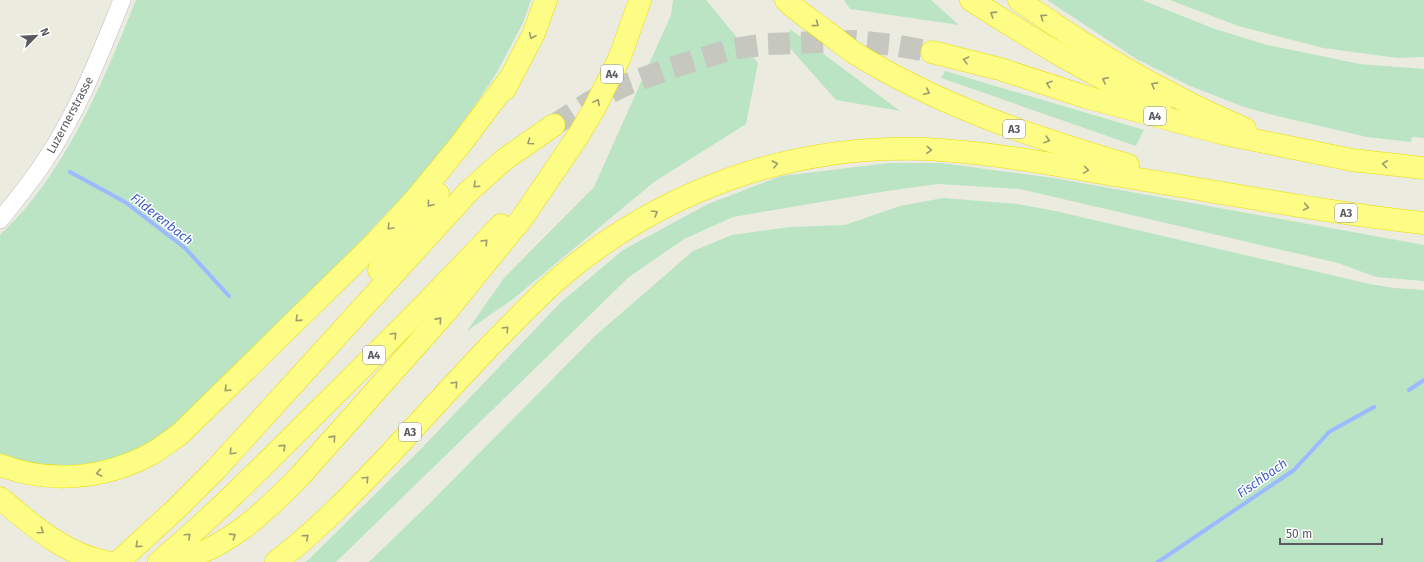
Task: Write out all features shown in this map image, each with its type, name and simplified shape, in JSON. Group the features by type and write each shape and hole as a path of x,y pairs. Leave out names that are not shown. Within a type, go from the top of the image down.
{"highway":[{"path":"268,413 438,194 480,131 511,78 534,33 546,0"},
{"name":"A4","path":"159,562 250,479 410,319 510,215 543,178 578,136 594,109 617,63 630,32 640,0"},
{"name":"A3","path":"786,0 852,51 902,80 958,107 998,123 1075,150 1268,200"},
{"path":"971,0 1027,36 1091,72 1140,97 1225,134 1352,160 1424,168"},
{"path":"1019,0 1045,18 1143,79 1188,103 1286,147"},
{"name":"A4","path":"932,52 1000,69 1086,97 1225,134"},
{"path":"0,465 13,470 50,477 88,476 107,472 149,455 180,434 377,241 428,184 511,78"},
{"path":"118,562 176,509 216,469 468,192 505,159 554,125"},
{"path":"172,562 200,553 221,543 250,524 279,498 300,476 483,268 524,217 578,136"},
{"name":"A3","path":"276,562 317,528 355,490 508,327 558,279 586,256 621,232 694,193 724,181 764,168 816,156 866,150 926,150 994,156 1331,211 1424,223"},
{"path":"5,502 38,529 60,544 86,556 107,562"}],"main road":[{"name":"Luzernerstrasse","path":"0,220 20,197 47,158 74,110 93,71 122,0"}],"green space":[{"path":"136,0 531,0 523,23 496,74 430,167 339,264 192,410 146,447 88,467 33,465 0,455 0,235 22,212 37,193 57,165 70,143 106,73"},
{"path":"673,0 706,0 758,63 746,124 654,182 513,299 467,331 504,278 594,187 671,15"},
{"path":"844,0 931,0 959,25 850,9"},
{"path":"1047,0 1142,0 1215,29 1267,45 1360,64 1424,69 1424,138 1412,137 1411,142 1367,137 1244,107 1190,86 1135,58"},
{"path":"1170,0 1424,0 1424,57 1398,58 1323,48 1238,26"},
{"path":"790,29 900,111 836,100 789,47"},
{"path":"945,71 1144,130 1136,146 941,78"},
{"path":"889,163 941,163 1054,178 1424,245 1424,281 1376,277 1338,263 1020,189 938,184 733,217 684,239 629,277 336,562 306,562 419,451 560,303 623,250 708,204 781,176"},
{"path":"943,198 1018,204 1055,211 1370,284 1394,288 1424,290 1424,562 369,562 429,504 595,336 693,251 732,235 790,227 845,225 900,206"}],"waterway":[{"name":"Filderenbach","path":"70,172 125,202 185,248 229,296"},
{"name":"Fischbach","path":"1409,390 1424,380"},
{"name":"Fischbach","path":"1158,562 1294,470 1329,432 1374,407"}],"tunnel":[{"path":"554,125 590,102 630,83 671,68 732,49 768,44 854,41 894,45 932,52"}]}
